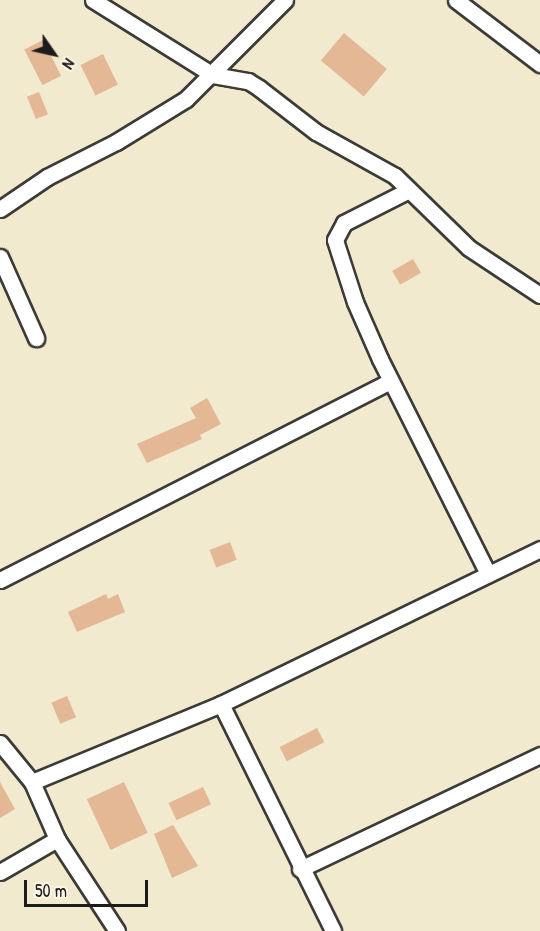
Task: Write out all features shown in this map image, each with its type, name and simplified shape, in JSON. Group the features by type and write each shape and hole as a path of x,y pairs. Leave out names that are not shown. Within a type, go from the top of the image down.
{"street":[{"path":"93,0 213,75 248,81 316,132 395,176 469,248 540,295"},
{"path":"0,209 55,172 160,117 213,75 285,0"},
{"path":"464,2 540,64"},
{"path":"409,190 344,223 335,240 355,302 390,381 487,572"},
{"path":"0,257 36,338"},
{"path":"0,580 390,381"},
{"path":"32,782 221,704 487,572 540,549"},
{"path":"221,704 300,869 333,931"},
{"path":"0,743 32,782 57,839 117,931"},
{"path":"300,869 540,755"},
{"path":"0,872 57,839"}],"building":[{"path":"344,33 387,69 364,97 321,61"},
{"path":"43,40 61,76 42,85 24,50"},
{"path":"103,54 118,85 95,96 81,65"},
{"path":"39,92 48,114 36,119 27,97"},
{"path":"413,259 421,273 400,285 392,271"},
{"path":"207,398 221,424 200,435 202,439 147,463 137,444 196,418 190,408"},
{"path":"230,542 237,560 216,568 209,550"},
{"path":"106,594 108,599 118,594 125,612 77,632 68,612"},
{"path":"67,696 76,717 60,724 51,703"},
{"path":"317,728 324,742 287,761 280,747"},
{"path":"0,782 15,809 0,818"},
{"path":"124,782 148,833 111,850 87,799"},
{"path":"203,787 211,804 177,820 169,803"},
{"path":"173,825 198,866 172,878 154,834"}]}
